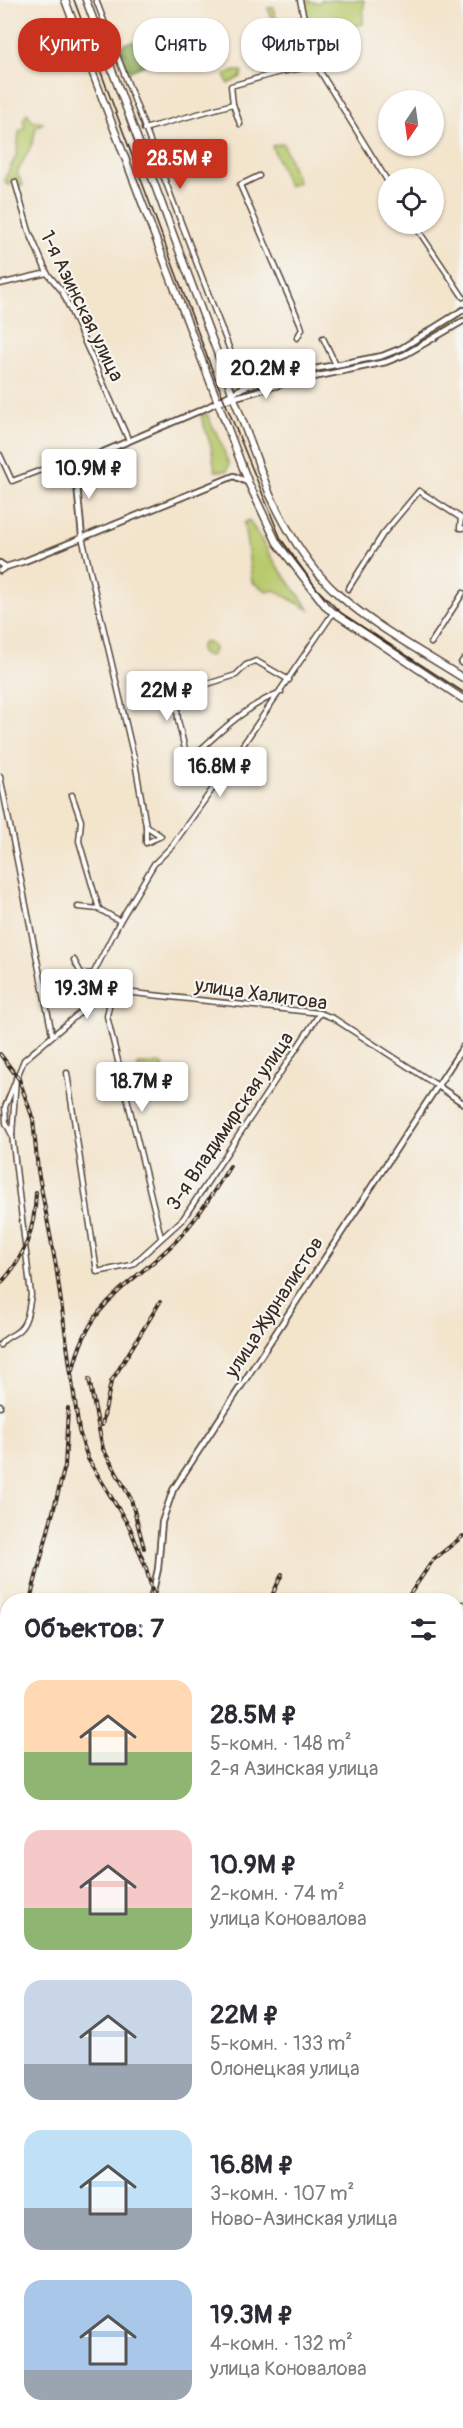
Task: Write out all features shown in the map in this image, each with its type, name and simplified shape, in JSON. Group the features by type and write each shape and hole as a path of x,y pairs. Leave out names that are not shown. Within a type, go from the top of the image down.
{"main road":[{"path":"65,0 249,484 277,543 315,595 333,613 463,699"},
{"path":"86,0 93,18"},
{"path":"113,72 235,394 270,495 288,531 308,560 342,598 463,678"}],"street":[{"path":"96,0 103,18"},
{"path":"300,0 304,18"},
{"path":"121,68 244,387"},
{"path":"240,124 233,106 231,86 281,72"},
{"path":"320,72 379,168"},
{"path":"144,129 233,106"},
{"path":"259,176 240,185 300,322 302,329 297,338"},
{"name":"1-я Азинская улица","path":"15,182 29,231 47,273 62,291 129,441"},
{"path":"421,234 463,297"},
{"path":"0,284 47,273"},
{"path":"0,455 12,481 49,467 75,464 218,402 244,387 288,374 382,356 402,348 463,310"},
{"path":"235,394 386,362 406,354 463,321"},
{"path":"322,338 336,366"},
{"path":"75,464 82,537 135,762 146,826 146,843 161,836 146,826"},
{"path":"0,571 234,476 242,478 249,484"},
{"path":"348,589 383,534 419,491 461,518 460,528 463,528"},
{"path":"0,562 6,567"},
{"path":"431,643 463,593"},
{"path":"93,974 120,921 154,864 172,846 281,692 333,613"},
{"path":"281,692 260,700 239,714 190,759 187,758 178,720 176,694 236,675 246,665 256,661 289,680"},
{"path":"0,776 52,1034"},
{"path":"72,795 81,821 79,841 99,909"},
{"path":"78,907 99,909 120,921"},
{"path":"74,960 81,973 93,974"},
{"path":"12,1135 6,1123 5,1107 24,1060 103,993 93,974"},
{"path":"112,992 107,1016 161,1237"},
{"name":"улица Халитова","path":"103,993 112,992 320,1013 333,1018 463,1103"},
{"name":"3-я Владимирская улица","path":"67,1073 97,1272 132,1265 183,1219 320,1013"},
{"name":"улица Журналистов","path":"153,1593 159,1569 162,1522 173,1490 463,1047"},
{"path":"0,1345 3,1339 20,1330 28,1313 31,1295 12,1135 16,1078"}],"green space":[{"path":"303,0 319,3 321,0 364,0 363,24 361,24 361,18 308,18"},
{"path":"274,7 276,18 271,18 268,8"},
{"path":"133,41 133,70 128,72 121,56 121,46"},
{"path":"235,71 242,72 241,77 228,84 225,75"},
{"path":"27,113 33,121 43,123 36,127 33,142 17,173 23,185 19,187 13,178 10,185 6,184 5,178 17,154 19,132 25,127 23,120"},
{"path":"283,143 298,182 288,186 272,146"},
{"path":"463,313 463,318 412,349 410,345"},
{"path":"207,414 217,432 229,465 227,471 215,471 211,446 201,416"},
{"path":"249,520 277,566 310,610 274,590 268,592 252,582 244,523"},
{"path":"207,642 212,644 214,649 212,654 207,656 202,654 200,649 202,644"},
{"path":"138,1064 163,1064 163,1079 138,1079"}],"tram line":[{"path":"74,0 214,375 281,539 317,589 341,613 463,692"}],"railway":[{"path":"0,1054 19,1079 33,1119 38,1171 56,1266 79,1431 88,1459 130,1528 153,1593"},
{"path":"73,1370 89,1327 100,1311 173,1244 204,1206 230,1166"},
{"path":"0,1284 16,1264 27,1242 31,1230 36,1192"},
{"path":"102,1425 111,1382 160,1302"},
{"path":"89,1379 103,1449 131,1499 144,1548"},
{"path":"32,1593 65,1466 68,1408"},
{"path":"411,1593 433,1560 463,1536"},
{"path":"273,1593 282,1574"}]}
